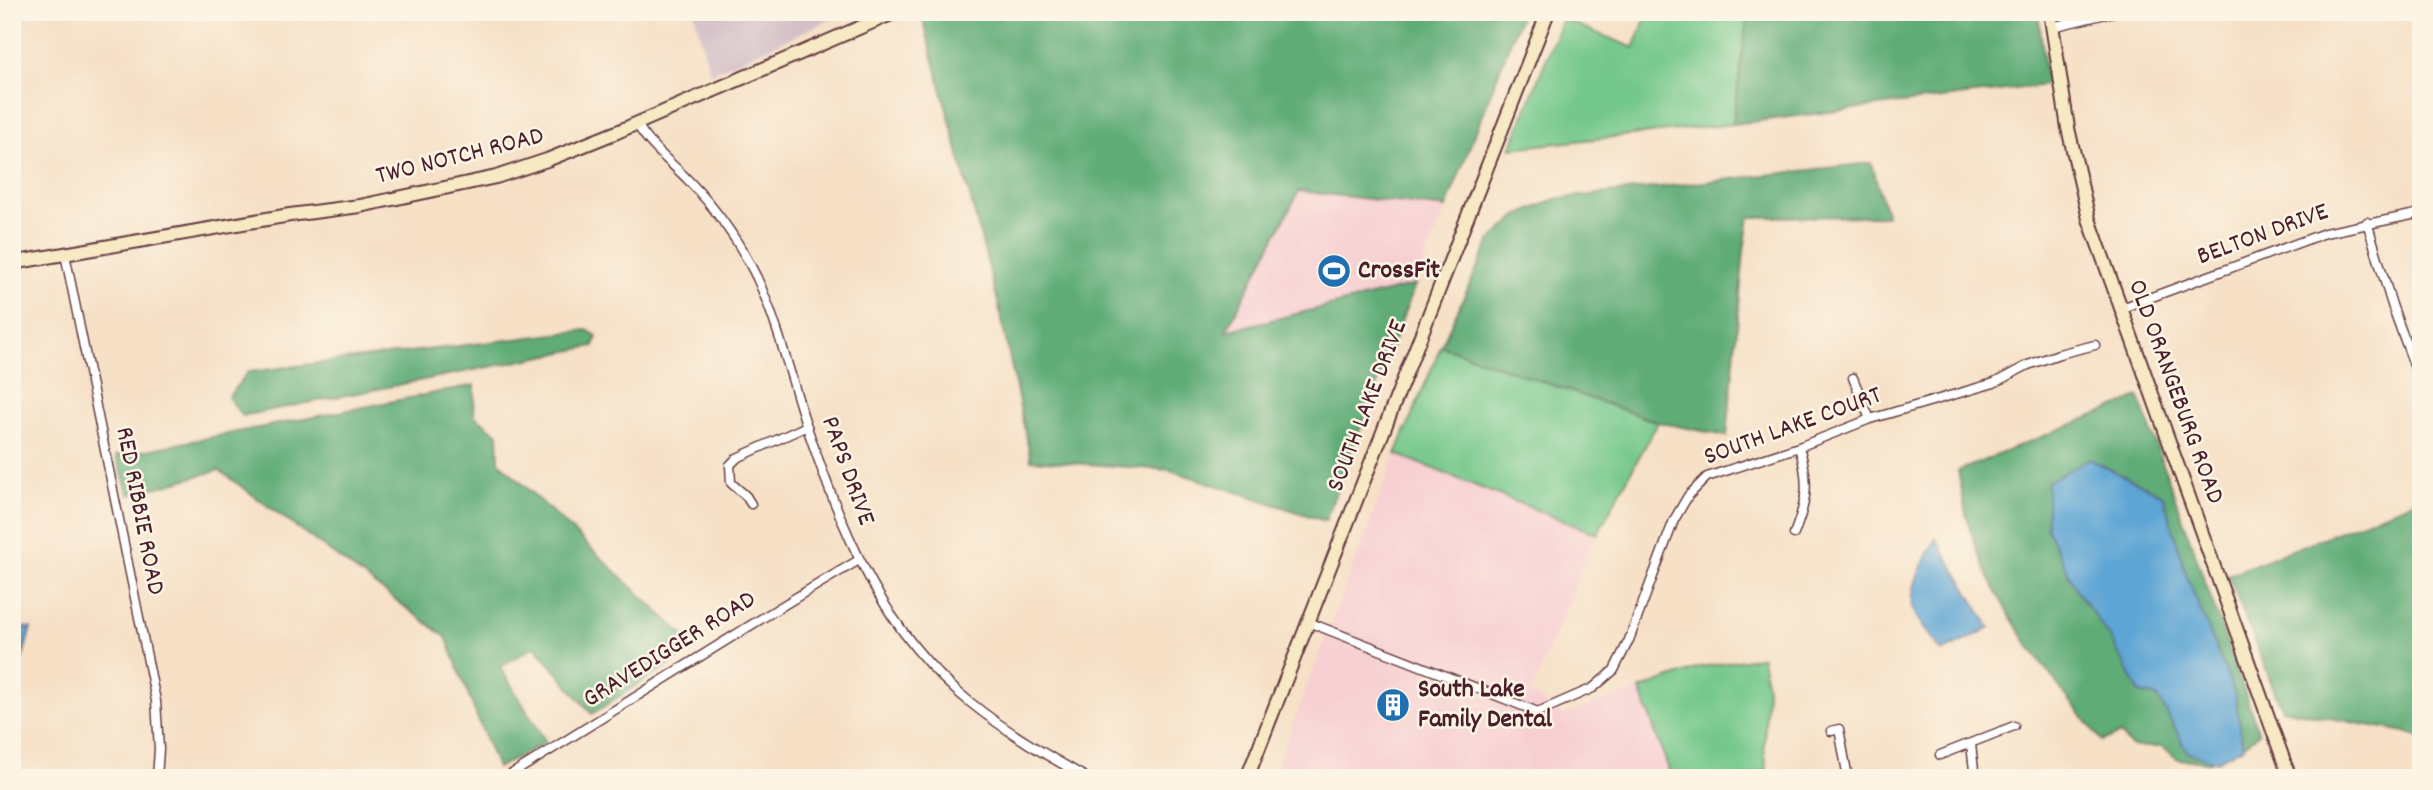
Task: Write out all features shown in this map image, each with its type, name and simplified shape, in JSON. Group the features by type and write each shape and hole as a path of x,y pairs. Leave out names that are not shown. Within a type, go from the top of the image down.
{"street":[{"name":"TWO NOTCH ROAD","path":"12,263 360,206 496,177 637,124 896,12"},
{"name":"SOUTH LAKE DRIVE","path":"1247,778 1548,12"},
{"name":"OLD ORANGEBURG ROAD","path":"2050,12 2068,128 2090,219 2290,778"},
{"path":"2052,27 2114,12"},
{"name":"PAPS DRIVE","path":"637,124 651,144 704,198 749,262 770,311 807,426 845,530 876,593 918,652 954,688 1009,731 1087,778"},
{"name":"BELTON DRIVE","path":"2122,308 2325,233 2421,212"},
{"path":"2367,222 2392,305 2421,384"},
{"name":"RED RIBBIE ROAD","path":"65,254 156,701 159,749 157,778"},
{"name":"SOUTH LAKE COURT","path":"1308,622 1538,712 1593,688 1614,670 1629,640 1674,520 1688,496 1707,477 1800,447 1870,419 1994,383 2028,365 2095,345"},
{"path":"1853,378 1870,419"},
{"path":"751,504 731,483 730,465 737,458 807,426"},
{"path":"1794,534 1807,500 1805,464 1800,447"},
{"name":"GRAVEDIGGER ROAD","path":"505,778 706,651 859,560"},
{"path":"1940,755 2014,726"},
{"path":"1831,731 1839,729 1848,778"},
{"path":"1970,745 1975,778"}],"shaded area":[{"path":"694,12 847,12 710,74"},
{"path":"1299,191 1446,208 1415,285 1225,332"},
{"path":"1396,454 1597,534 1531,693 1562,715 1640,689 1672,778 1272,778"}],"green space":[{"path":"921,12 1522,12 1446,208 1299,191 1226,331 1415,285 1325,521 1170,470 1031,460 998,302"},
{"path":"1648,12 1748,12 1733,124 1511,148 1562,19 1634,48"},
{"path":"1748,12 2038,12 2047,85 1733,124"},
{"path":"1871,163 1887,216 1749,217 1727,436 1658,422 1441,346 1490,241 1517,216 1556,199"},
{"path":"587,330 597,336 594,346 242,416 228,397 248,372"},
{"path":"1441,346 1658,422 1597,534 1396,454"},
{"path":"475,385 474,415 498,434 499,462 696,647 592,714 535,646 500,667 546,742 497,768 446,637 219,470 129,495 116,456"},
{"path":"2139,397 2259,733 2243,746 2208,762 2178,759 2162,747 2132,747 2120,734 2102,741 2044,667 2009,614 1980,558 1963,500 1958,471"},
{"path":"2421,496 2421,738 2405,732 2282,709 2228,575 2409,504"},
{"path":"1762,657 1767,690 1764,746 1767,771 1744,778 1672,778 1640,689 1701,667"}],"water":[{"path":"2089,459 2163,495 2187,577 2235,695 2243,747 2217,761 2188,753 2158,697 2140,693 2111,639 2076,589 2047,529 2047,482"},
{"path":"1936,539 1990,628 1942,652 1919,621 1913,603 1915,584"},
{"path":"12,627 31,628 12,695"}],"place":[{"name":"CrossFit","path":"1334,271"},
{"name":"South Lake Family Dental","path":"1393,705"}]}
